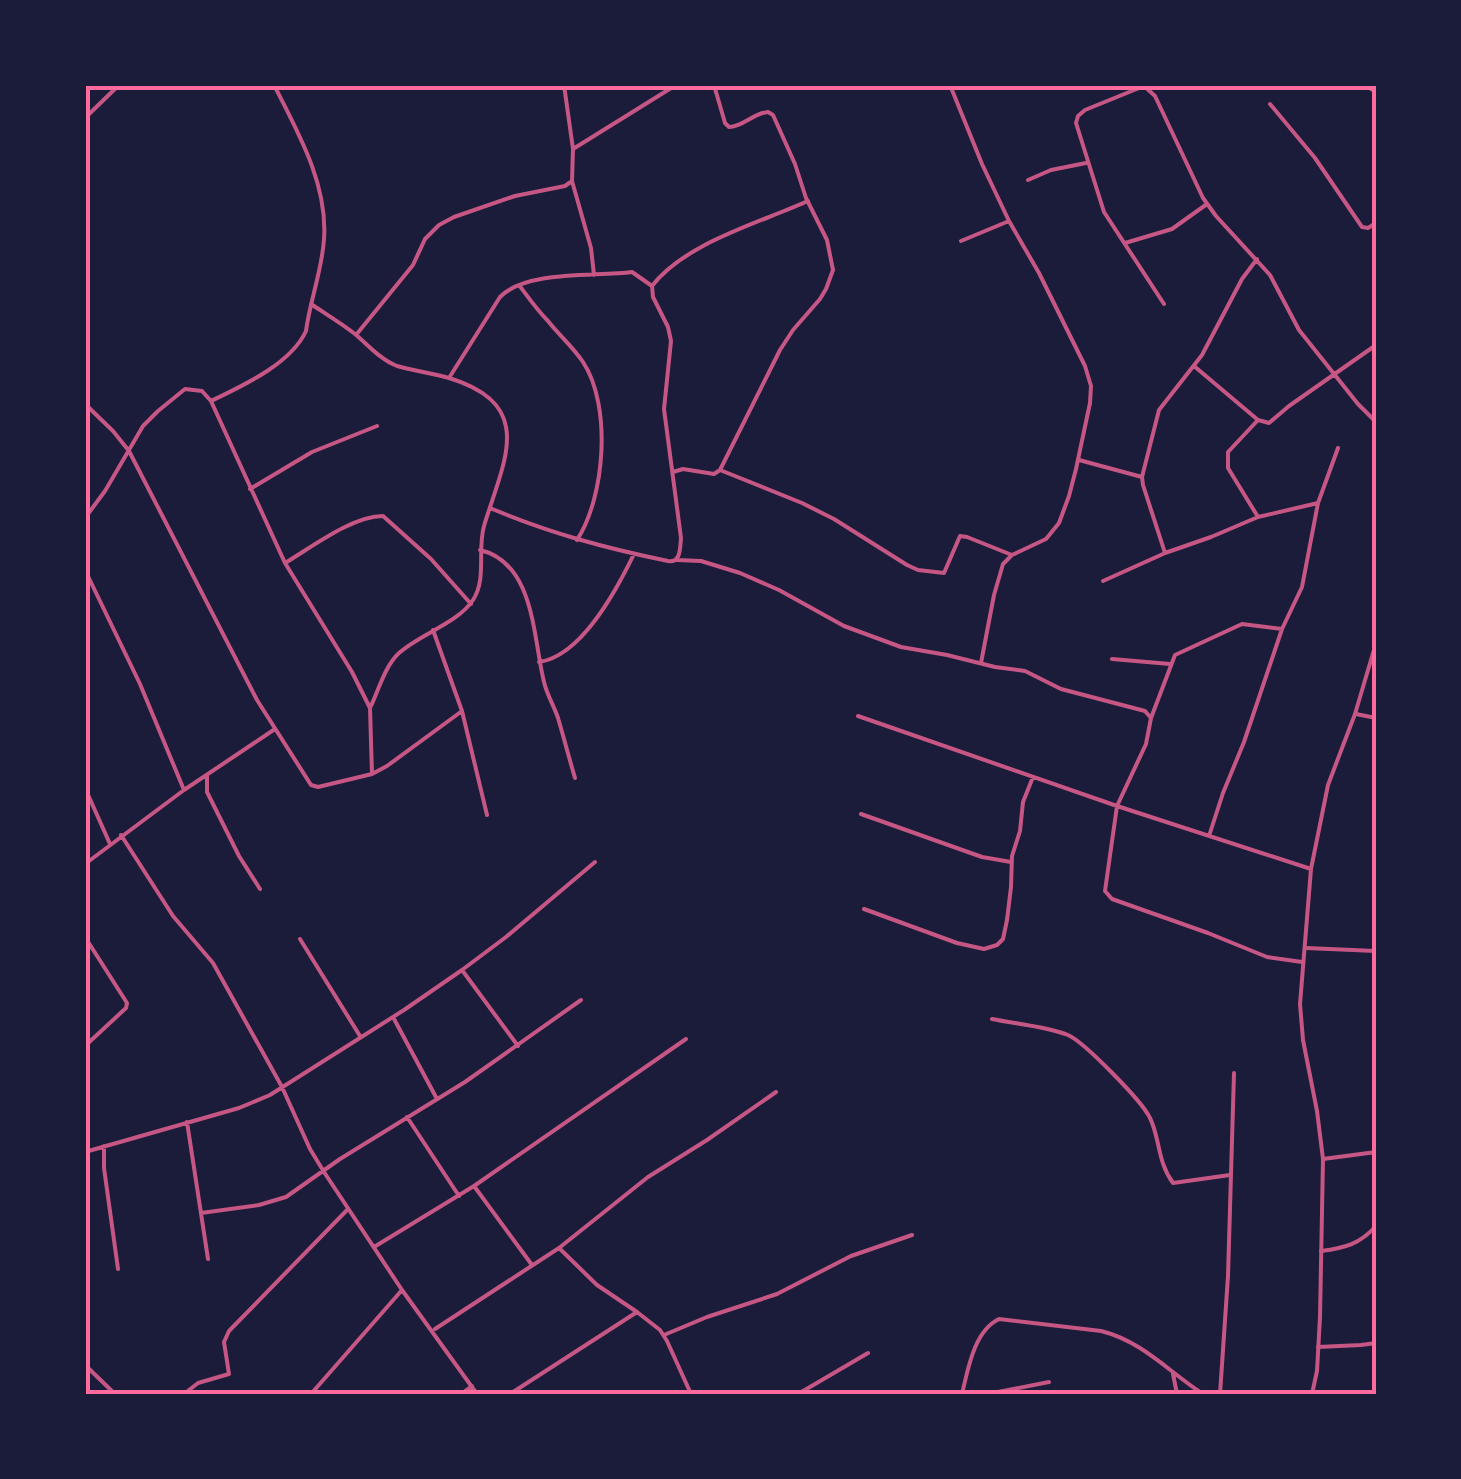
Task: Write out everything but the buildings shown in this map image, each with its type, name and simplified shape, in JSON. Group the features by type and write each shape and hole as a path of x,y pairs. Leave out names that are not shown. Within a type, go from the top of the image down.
{"street":[{"path":"85,118 118,85"},
{"path":"210,401 243,386 296,348 306,331 322,256 323,211 318,181 274,85"},
{"path":"564,85 573,149 572,180 594,275"},
{"path":"573,149 676,85"},
{"path":"673,472 683,469 714,474 720,470 780,350 820,299 833,270 830,252 796,164 772,116 760,113 729,128 714,85"},
{"path":"950,85 1008,221 1039,273 1085,366 1090,386 1090,403 1069,496 1053,532 1040,543 1012,555 1000,570 981,663"},
{"path":"1164,304 1099,202 1076,123 1085,110 1143,85 1155,96 1207,204 1270,274 1300,330 1376,422"},
{"path":"1365,85 1376,92"},
{"path":"1270,104 1315,158 1362,227 1376,223"},
{"path":"1028,180 1051,170 1088,163"},
{"path":"356,335 413,265 426,239 439,225 454,216 515,196 565,186 572,180"},
{"path":"676,560 681,538 664,410 671,341 652,286 660,276 704,246 808,201"},
{"path":"1124,244 1172,229 1207,204"},
{"path":"961,241 1008,221"},
{"path":"1165,553 1142,477 1159,410 1202,355 1242,278 1257,259"},
{"path":"450,378 506,290 546,279 632,272 652,286"},
{"path":"520,285 584,364 598,400 598,481 585,527 577,540"},
{"path":"311,304 398,366 450,378 483,393 495,402 505,423 506,458 481,537 479,588 471,604 393,659 370,708"},
{"path":"1194,366 1258,420 1269,423 1376,345"},
{"path":"85,518 105,492 143,426 178,392 191,388 202,391 285,563 370,708 372,774"},
{"path":"85,404 129,451 239,666 312,785 372,774 462,711"},
{"path":"1258,420 1228,452 1227,460 1258,517"},
{"path":"250,489 312,452 378,426"},
{"path":"1209,836 1282,629 1302,588 1318,503 1338,448"},
{"path":"1077,460 1142,477"},
{"path":"720,470 818,511 918,570 944,572 960,536 1012,555"},
{"path":"1103,581 1258,517 1318,503"},
{"path":"490,508 577,540 668,561 701,561 740,573 870,637 918,652 1025,671 1052,685 1145,711 1151,718"},
{"path":"285,563 354,523 383,516 432,559 471,604"},
{"path":"480,550 498,555 520,584 530,611 544,686 575,778"},
{"path":"540,662 554,659 584,633 613,594 634,554"},
{"path":"85,570 134,670 184,790"},
{"path":"1282,629 1242,624 1175,654 1151,718 1146,744 1117,806 1105,891 1107,896 1267,957 1303,962"},
{"path":"433,630 462,711 487,815"},
{"path":"1312,1394 1318,1347 1323,1160 1318,1111 1302,1040 1304,948 1311,869 1328,785 1376,644"},
{"path":"1112,659 1170,664"},
{"path":"1355,714 1376,718"},
{"path":"858,716 1311,869"},
{"path":"85,864 275,729"},
{"path":"207,775 207,792 260,889"},
{"path":"864,909 957,944 992,948 1001,942 1012,887 1011,862 1023,802 1033,778"},
{"path":"194,783 207,792"},
{"path":"85,788 110,844"},
{"path":"861,814 982,857 1011,862"},
{"path":"121,836 173,916 213,963 324,1172 402,1290 478,1394"},
{"path":"85,1152 252,1103 282,1087 462,970 595,862"},
{"path":"85,937 127,1004 85,1046"},
{"path":"300,939 360,1036"},
{"path":"1304,948 1376,951"},
{"path":"462,970 518,1046"},
{"path":"201,1213 286,1197 582,1000"},
{"path":"393,1017 437,1098"},
{"path":"992,1018 1066,1035 1080,1043 1152,1120 1163,1166 1173,1183 1230,1175"},
{"path":"374,1248 474,1186 686,1039"},
{"path":"1220,1394 1234,1073"},
{"path":"433,1330 559,1248 648,1178 776,1092"},
{"path":"407,1117 459,1196"},
{"path":"187,1122 208,1260"},
{"path":"104,1146 118,1269"},
{"path":"1323,1160 1376,1152"},
{"path":"474,1186 532,1266"},
{"path":"184,1394 198,1383 228,1374 224,1342 229,1330 348,1209"},
{"path":"1321,1251 1360,1242 1376,1226"},
{"path":"664,1336 777,1294 851,1256 912,1235"},
{"path":"559,1248 597,1286 638,1312 664,1336 692,1394"},
{"path":"311,1394 402,1290"},
{"path":"510,1394 638,1312"},
{"path":"962,1394 973,1352 989,1324 999,1318 1116,1334 1154,1356 1203,1394"},
{"path":"1318,1347 1376,1342"},
{"path":"798,1394 868,1353"},
{"path":"85,1365 115,1394"},
{"path":"1172,1372 1177,1394"},
{"path":"988,1394 1049,1382"},
{"path":"461,1394 472,1386"}]}
